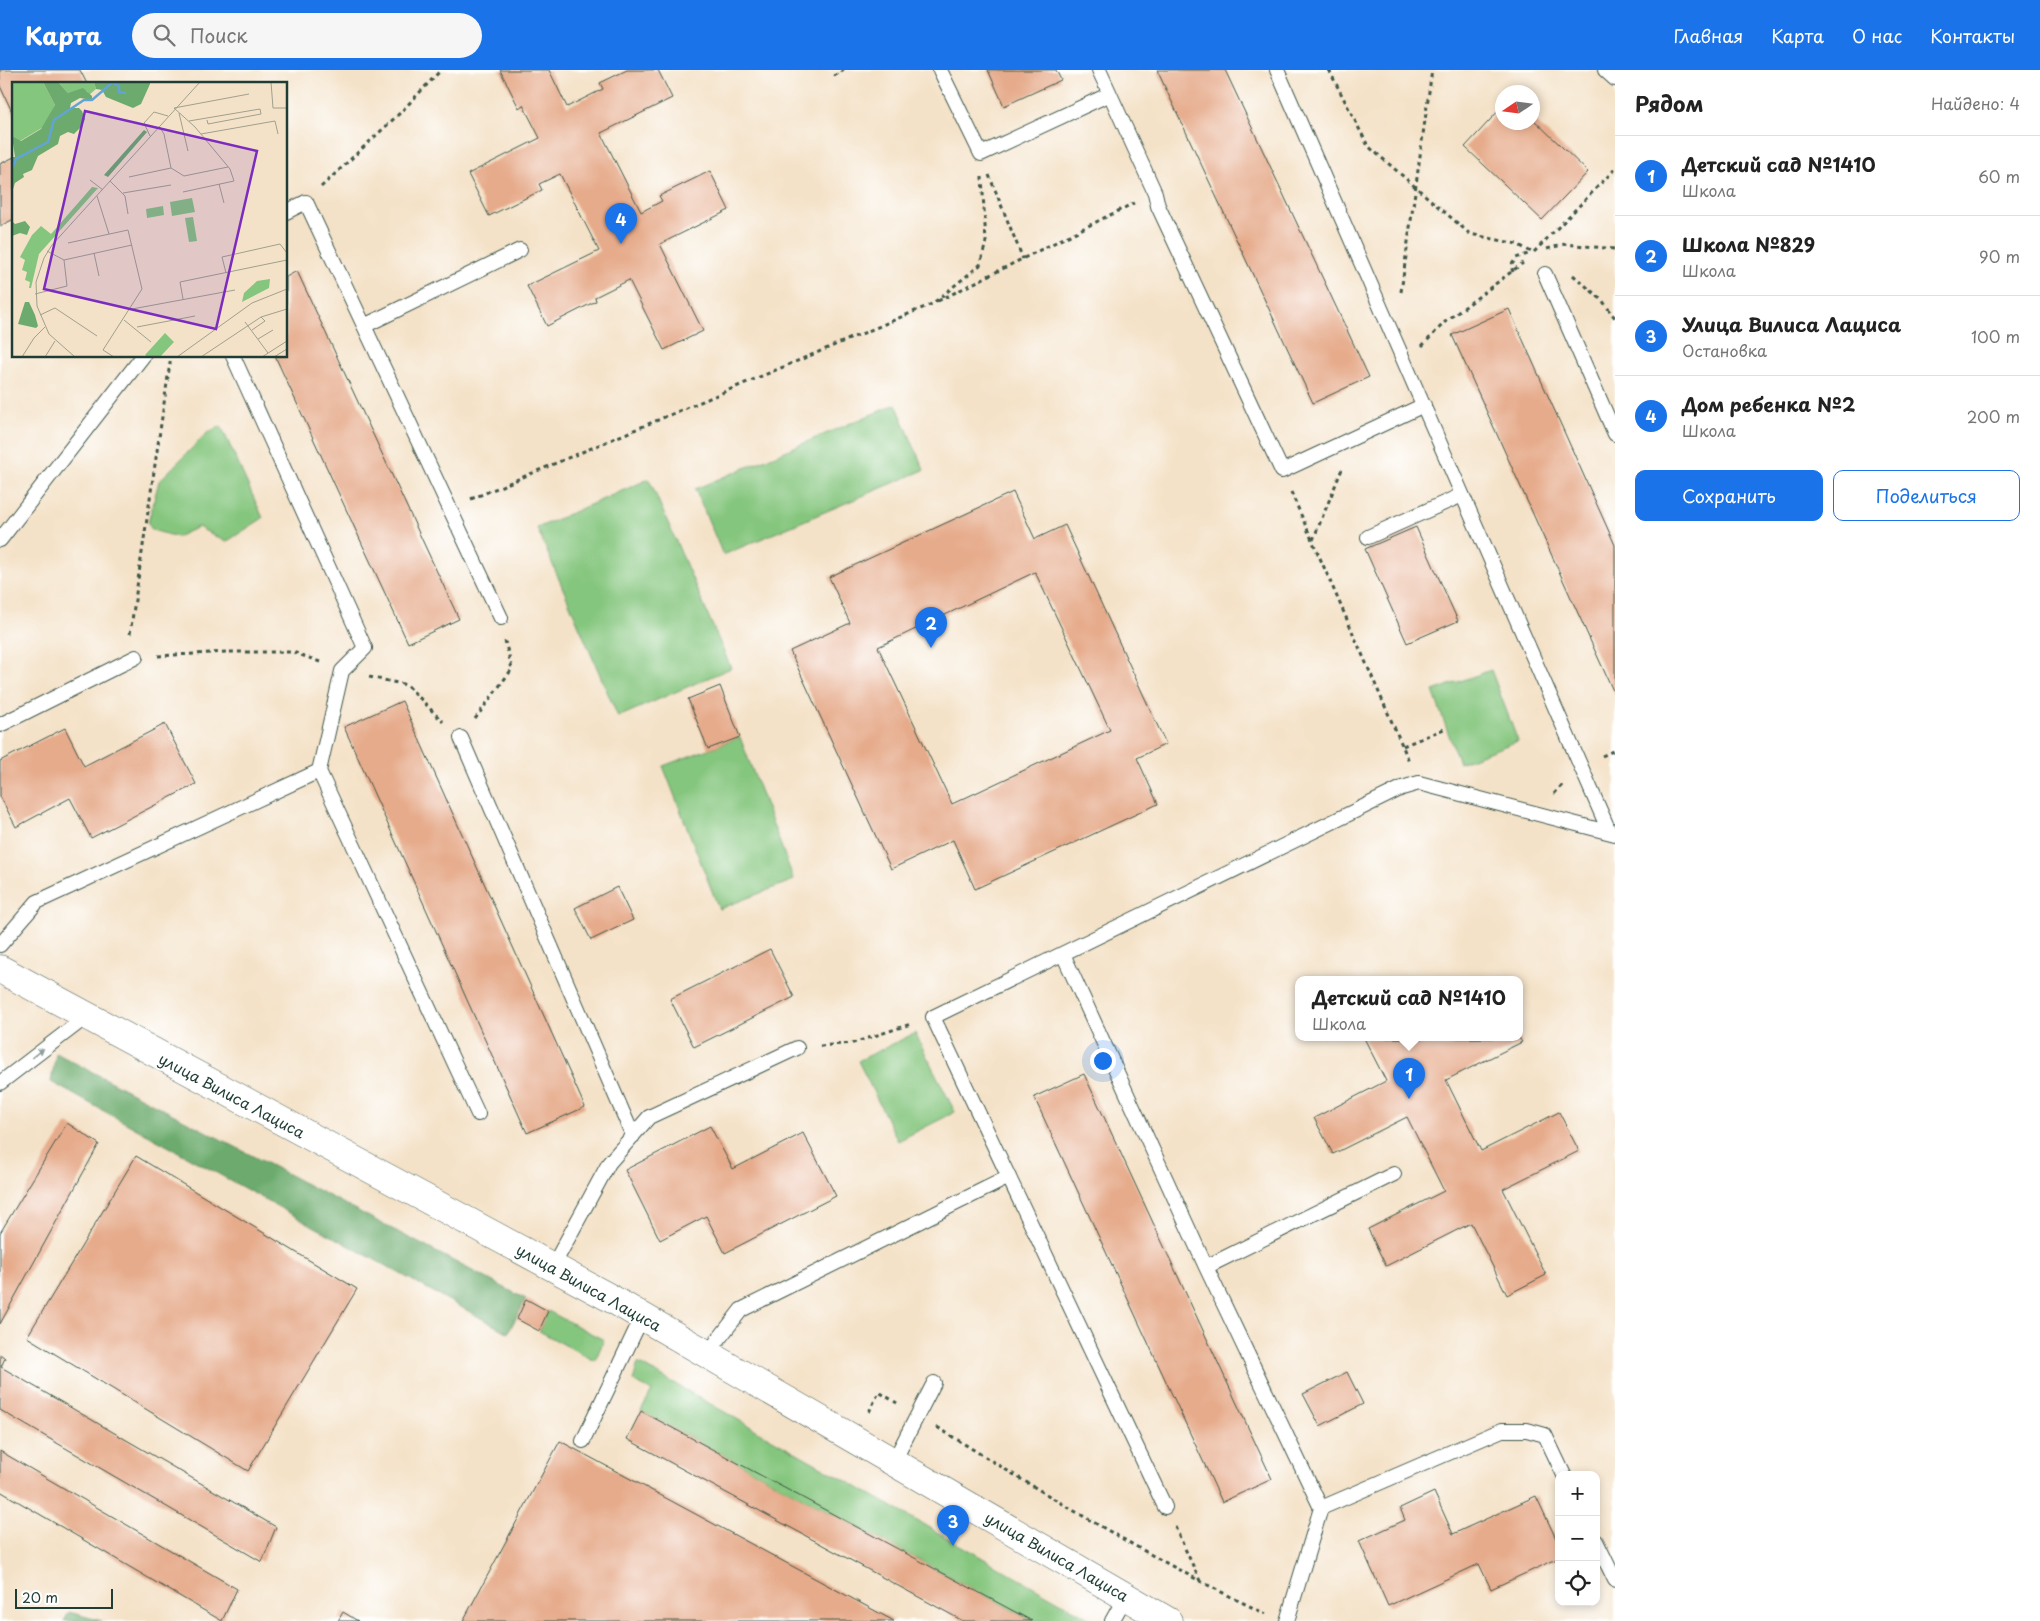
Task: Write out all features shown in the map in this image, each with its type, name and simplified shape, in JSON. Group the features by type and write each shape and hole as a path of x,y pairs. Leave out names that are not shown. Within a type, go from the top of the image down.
{"street":[{"name":"улица Вилиса Лациса","path":"0,969 86,1017 553,1266 708,1353 1168,1621"}],"lane":[{"path":"940,70 980,154 1110,94"},
{"path":"1099,70 1155,193 1158,206 1282,471 1424,405"},
{"path":"1277,70 1580,767 1612,832"},
{"path":"1605,70 1615,79"},
{"path":"288,211 306,202 500,618"},
{"path":"364,326 520,250"},
{"path":"1545,274 1615,434"},
{"path":"0,540 141,358"},
{"path":"234,358 365,648 342,671 319,771 478,1114"},
{"path":"1368,536 1462,495"},
{"path":"0,725 136,657"},
{"path":"461,738 633,1136"},
{"path":"0,945 37,902 319,771"},
{"path":"1165,1507 933,1016 1402,788 1419,783 1612,832"},
{"path":"1063,954 1206,1267 1321,1508 1287,1621"},
{"path":"0,1083 86,1017"},
{"path":"553,1266 609,1163 650,1117 797,1048"},
{"path":"1206,1267 1394,1174"},
{"path":"708,1353 741,1310 1009,1177"},
{"path":"583,1440 642,1317"},
{"path":"894,1461 934,1383"},
{"path":"1321,1508 1502,1430 1527,1430 1545,1435 1562,1471"},
{"path":"1600,1549 1615,1580"},
{"path":"1112,1621 1126,1596"}],"path":[{"path":"306,202 400,113 441,70"},
{"path":"834,76 844,70"},
{"path":"1329,70 1368,146 1470,234 1517,244 1540,255"},
{"path":"1394,338 1432,70"},
{"path":"980,154 1023,259"},
{"path":"932,304 980,265 986,242 980,154"},
{"path":"1533,253 1615,169"},
{"path":"451,510 465,501 932,304 1155,193"},
{"path":"1406,363 1445,322 1513,272 1511,266 1516,258 1565,244 1615,249"},
{"path":"1568,271 1602,300 1615,318"},
{"path":"171,358 129,631 136,657 227,652 293,652 342,671 407,685 432,712 461,738 512,669 500,618"},
{"path":"1313,541 1356,436"},
{"path":"1282,471 1419,783"},
{"path":"1403,746 1446,728"},
{"path":"1536,813 1580,767"},
{"path":"797,1048 853,1043 933,1016"},
{"path":"855,1438 879,1392 1051,1498 1201,1583 1271,1617"},
{"path":"1165,1507 1201,1583"}],"green space":[{"path":"896,404 924,470 723,555 695,489"},
{"path":"221,426 263,518 226,542 198,527 177,537 152,530 148,523 159,481 207,433"},
{"path":"649,479 731,668 618,717 537,528"},
{"path":"1491,670 1518,741 1459,763 1433,691"},
{"path":"740,737 794,880 719,909 663,766"},
{"path":"915,1033 955,1112 898,1141 858,1061"},
{"path":"56,1053 526,1299 508,1333 51,1082"},
{"path":"548,1311 604,1340 595,1361 539,1331"},
{"path":"638,1363 1094,1621 1032,1621 641,1411 652,1391 633,1381"},
{"path":"69,1612 102,1621 64,1621"}],"building":[{"path":"0,70 80,70 86,82 12,82 12,112 0,86"},
{"path":"500,70 549,70 567,107 603,89 600,83 627,70 658,70 672,98 601,133 641,212 662,201 659,196 710,171 729,210 660,244 703,331 664,350 629,280 595,297 596,301 547,326 527,286 599,251 560,174 539,184 542,190 489,216 468,174 540,138 523,105 519,108"},
{"path":"988,70 1056,70 1061,80 1004,106"},
{"path":"1157,70 1225,70 1369,377 1313,403"},
{"path":"1495,115 1495,130 1540,130 1540,126 1588,172 1542,220 1465,147"},
{"path":"12,158 12,220 0,226 0,164"},
{"path":"297,271 459,619 408,643 276,358 288,358 288,276"},
{"path":"1509,309 1615,545 1615,695 1452,335"},
{"path":"1013,492 1035,539 1065,525 1166,744 1137,758 1158,804 975,889 953,840 891,869 790,651 850,623 829,577","holes":["1035,572 1110,730 952,804 878,647"]},
{"path":"1416,527 1458,621 1407,643 1365,549"},
{"path":"720,686 740,737 708,749 688,699"},
{"path":"402,701 585,1107 527,1133 344,727"},
{"path":"165,724 196,784 91,838 70,798 16,827 0,796 0,761 65,728 84,766"},
{"path":"617,887 633,920 591,940 575,908"},
{"path":"770,949 794,997 694,1047 670,999"},
{"path":"1366,1041 1408,1041 1410,1045 1418,1041 1521,1041 1446,1080 1481,1151 1559,1112 1579,1151 1503,1189 1546,1275 1507,1295 1471,1223 1386,1266 1368,1229 1444,1191 1407,1117 1333,1154 1314,1118 1386,1081"},
{"path":"1084,1074 1272,1479 1222,1502 1034,1097"},
{"path":"67,1123 99,1144 0,1324 0,1233"},
{"path":"710,1126 733,1169 803,1133 836,1196 725,1253 706,1216 660,1240 625,1170"},
{"path":"136,1156 357,1289 248,1471 27,1337"},
{"path":"526,1299 548,1311 539,1331 517,1319"},
{"path":"0,1354 5,1358 1,1367 276,1527 262,1562 0,1410"},
{"path":"1347,1372 1363,1404 1320,1426 1303,1394"},
{"path":"641,1411 1032,1621 963,1621 627,1439"},
{"path":"560,1441 894,1621 463,1621"},
{"path":"0,1451 237,1589 222,1621 0,1491"},
{"path":"1434,1492 1453,1534 1536,1496 1555,1536 1555,1560 1491,1589 1479,1564 1388,1606 1359,1541 1405,1520 1400,1508"},
{"path":"343,1612 358,1621 338,1621"}],"place":[{"name":"Дом ребенка №2","path":"621,244"},
{"name":"Школа №829","path":"931,648"},
{"name":"Детский сад №1410","path":"1409,1099"},
{"name":"Улица Вилиса Лациса","path":"953,1546"}]}
